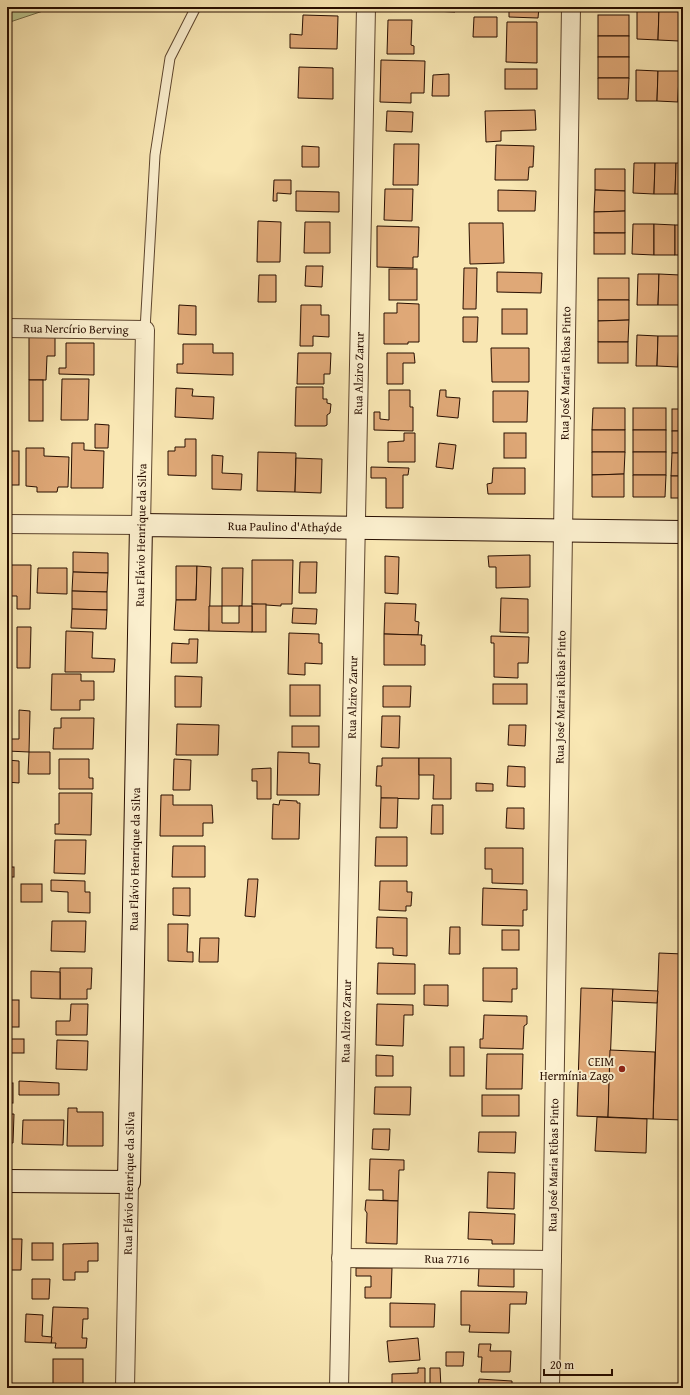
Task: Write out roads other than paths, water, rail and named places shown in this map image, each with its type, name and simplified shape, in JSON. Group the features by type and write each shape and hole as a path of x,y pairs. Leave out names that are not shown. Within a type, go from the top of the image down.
{"street":[{"name":"Rua Alziro Zarur","path":"339,1388 366,7"},
{"name":"Rua José Maria Ribas Pinto","path":"550,1388 571,7"},
{"name":"Rua Nercírio Berving","path":"7,328 145,330"},
{"name":"Rua Flávio Henrique da Silva","path":"125,1388 145,330"},
{"name":"Rua Paulino d'Athaýde","path":"7,524 563,529 683,532"},
{"path":"7,1181 129,1182"},
{"name":"Rua 7716","path":"342,1258 552,1260"}],"lane":[{"path":"145,330 155,155 170,58 196,7"}],"place":[{"name":"CEIM Hermínia Zago","path":"622,1069"}]}
